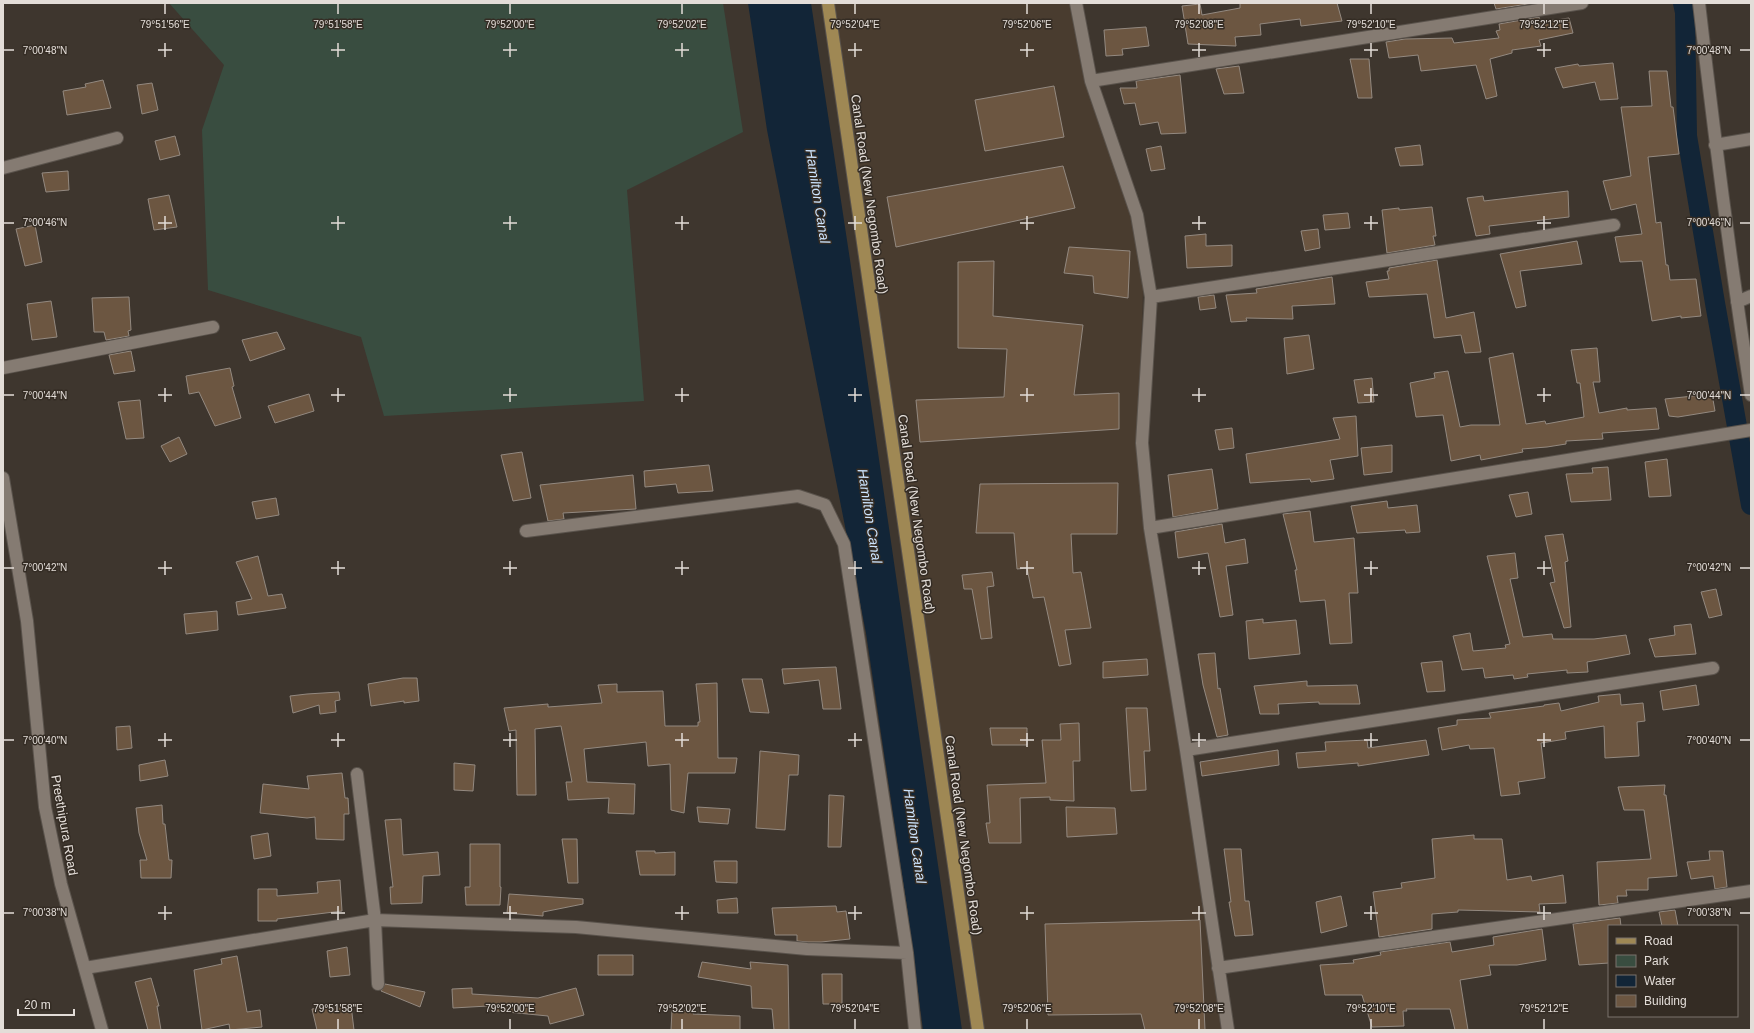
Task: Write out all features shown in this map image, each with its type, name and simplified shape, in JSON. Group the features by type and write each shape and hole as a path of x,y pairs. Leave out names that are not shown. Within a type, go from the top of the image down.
{"main road":[{"name":"Canal Road (New Negombo Road)","path":"828,3 978,1030"}],"street":[{"path":"1076,3 1091,81 1137,215 1151,297 1142,444 1150,528 1186,750 1228,1030"},
{"path":"1091,81 1582,3"},
{"path":"1699,3 1715,145 1736,302 1751,395"},
{"path":"3,168 117,138"},
{"path":"1715,145 1751,139"},
{"path":"1151,297 1614,225"},
{"path":"1736,302 1751,296"},
{"path":"3,368 213,327"},
{"path":"1150,528 1750,430"},
{"name":"Preethipura Road","path":"3,478 27,621 45,807 61,884 102,1030"},
{"path":"526,531 798,496 824,505 844,544 907,953 914,1030"},
{"path":"1186,750 1713,668"},
{"path":"357,774 375,920 378,984"},
{"path":"1218,968 1751,891"},
{"path":"85,968 375,920 576,927 807,949 907,953"}],"shaded area":[{"path":"832,3 1072,3 1087,82 1144,257 1138,443 1146,529 1222,1030 982,1030"}],"green space":[{"path":"169,3 723,3 743,132 627,190 644,401 384,416 361,337 208,290 202,130 224,65"}],"water":[{"name":"Hamilton Canal","path":"748,3 811,3 850,260 962,1030 923,1030 907,907 866,633 767,130"}],"building":[{"path":"1240,3 1337,3 1342,21 1301,26 1300,19 1260,24 1261,35 1235,37 1236,46 1188,44 1182,6 1200,4 1202,15 1240,8"},
{"path":"1494,3 1534,3 1496,9"},
{"path":"1539,17 1540,22 1569,18 1573,33 1539,40 1541,46 1512,50 1512,53 1490,59 1497,96 1486,99 1476,65 1421,71 1418,55 1389,58 1386,42 1405,39 1452,38 1454,43 1499,38 1496,31 1500,30 1499,24"},
{"path":"1146,27 1149,46 1122,49 1123,55 1106,56 1104,30"},
{"path":"1350,59 1369,59 1372,98 1358,98"},
{"path":"1613,63 1618,99 1600,100 1595,82 1563,88 1555,68 1578,64 1579,66"},
{"path":"1239,66 1244,93 1224,94 1216,69"},
{"path":"1649,71 1667,71 1679,154 1648,157 1656,223 1661,222 1666,265 1668,265 1670,280 1696,279 1701,316 1681,318 1681,316 1652,321 1642,261 1620,262 1615,237 1642,234 1636,204 1611,210 1603,181 1631,176 1621,107 1652,106"},
{"path":"1180,75 1186,133 1161,134 1158,122 1140,125 1135,103 1124,104 1120,88 1137,88 1136,81"},
{"path":"103,80 111,108 67,115 63,91 86,87 85,84"},
{"path":"152,83 158,110 142,114 137,85"},
{"path":"1054,86 1064,137 985,151 975,100"},
{"path":"175,136 180,155 160,160 155,141"},
{"path":"1420,145 1423,165 1400,166 1395,148"},
{"path":"1161,146 1165,169 1151,171 1146,149"},
{"path":"1063,166 1075,208 896,247 887,197"},
{"path":"68,171 69,190 46,192 42,173"},
{"path":"1568,191 1569,217 1489,226 1490,234 1476,236 1467,198 1483,196 1484,201"},
{"path":"169,195 177,227 154,230 148,199"},
{"path":"1432,207 1436,236 1433,236 1435,245 1387,253 1382,210"},
{"path":"1348,213 1350,228 1325,230 1323,215"},
{"path":"35,225 42,262 25,266 16,229"},
{"path":"1318,229 1320,248 1305,251 1301,231"},
{"path":"1206,234 1206,246 1232,245 1232,266 1187,268 1185,236"},
{"path":"1577,241 1582,264 1520,271 1526,306 1516,308 1500,254"},
{"path":"1069,247 1130,251 1128,298 1094,293 1093,276 1064,273"},
{"path":"1437,260 1446,318 1474,312 1481,352 1465,353 1461,335 1434,338 1427,294 1369,297 1366,282 1389,279 1387,271 1389,271 1389,268"},
{"path":"994,261 993,316 1083,325 1074,395 1119,393 1119,429 920,442 916,400 1004,397 1007,349 958,348 958,262"},
{"path":"1332,277 1335,304 1292,306 1293,319 1246,318 1247,321 1231,322 1226,295 1257,293 1256,289"},
{"path":"1214,295 1216,308 1200,310 1198,297"},
{"path":"129,297 131,330 128,331 129,336 106,340 104,332 94,332 92,298"},
{"path":"51,301 57,337 32,340 27,304"},
{"path":"277,332 285,349 250,361 242,340"},
{"path":"1309,335 1314,369 1287,374 1284,338"},
{"path":"1597,348 1600,382 1593,382 1599,413 1627,408 1627,410 1656,408 1659,429 1602,433 1603,439 1566,441 1566,444 1522,449 1523,452 1481,460 1480,455 1451,461 1443,415 1416,417 1410,383 1435,378 1434,373 1448,371 1460,427 1471,425 1500,425 1489,358 1513,353 1526,424 1545,421 1546,424 1584,417 1580,383 1577,383 1571,350"},
{"path":"131,351 135,371 114,374 109,355"},
{"path":"230,368 234,386 232,387 241,418 215,426 199,392 189,394 186,376"},
{"path":"1372,378 1374,402 1358,403 1354,380"},
{"path":"309,394 314,411 275,423 268,406"},
{"path":"1712,394 1715,411 1678,417 1669,416 1665,399"},
{"path":"140,400 144,438 126,439 118,402"},
{"path":"1356,416 1358,456 1330,460 1334,479 1311,482 1310,479 1250,483 1246,454 1340,439 1333,418"},
{"path":"1232,428 1234,448 1219,450 1215,430"},
{"path":"179,437 187,454 170,462 161,446"},
{"path":"1392,445 1392,472 1364,475 1361,448"},
{"path":"522,452 531,498 513,501 501,455"},
{"path":"1667,459 1671,496 1649,497 1645,462"},
{"path":"709,465 713,491 678,493 676,484 645,487 644,471"},
{"path":"1608,467 1611,500 1571,502 1566,474 1593,473 1592,468"},
{"path":"1212,469 1218,509 1173,517 1168,475"},
{"path":"633,475 636,509 563,513 564,519 548,521 540,485"},
{"path":"1118,483 1117,534 1071,534 1073,573 1081,572 1091,628 1065,630 1071,664 1059,666 1044,597 1033,598 1027,568 1017,569 1014,533 976,533 980,484"},
{"path":"1528,492 1532,514 1516,517 1509,495"},
{"path":"276,498 279,515 256,519 252,502"},
{"path":"1387,501 1388,508 1417,505 1420,532 1406,533 1405,530 1357,533 1351,506"},
{"path":"1310,511 1314,542 1354,538 1358,593 1349,593 1352,643 1330,644 1325,600 1300,602 1295,570 1297,570 1283,514"},
{"path":"1222,524 1225,543 1245,539 1248,563 1226,566 1233,615 1220,617 1208,553 1178,558 1175,532"},
{"path":"1563,534 1568,561 1565,562 1571,627 1564,628 1550,583 1555,582 1545,536"},
{"path":"1515,553 1518,578 1510,579 1523,637 1552,634 1553,639 1594,639 1626,635 1630,654 1587,662 1588,672 1567,673 1567,670 1527,674 1528,677 1514,679 1513,675 1485,678 1483,668 1462,670 1453,636 1470,633 1473,651 1506,648 1505,645 1510,644 1487,556"},
{"path":"258,556 268,596 282,594 286,608 238,615 236,602 252,599 236,562"},
{"path":"992,572 994,586 987,587 992,638 981,639 972,589 964,589 962,575"},
{"path":"1716,589 1722,615 1709,618 1701,592"},
{"path":"217,611 218,630 186,634 184,614"},
{"path":"1263,619 1263,623 1296,620 1300,654 1249,659 1246,621"},
{"path":"1691,624 1696,654 1655,657 1649,639 1675,635 1674,626"},
{"path":"1215,653 1218,689 1220,688 1228,735 1217,737 1203,685 1198,654"},
{"path":"1147,659 1148,675 1103,678 1103,662"},
{"path":"1442,661 1445,691 1427,692 1421,663"},
{"path":"836,667 841,709 823,709 819,680 784,684 782,669"},
{"path":"403,678 417,678 419,701 404,703 404,701 371,706 368,684"},
{"path":"742,679 762,679 769,713 750,712"},
{"path":"1307,681 1307,686 1357,685 1360,704 1319,704 1319,702 1278,704 1279,714 1260,714 1254,686"},
{"path":"717,683 718,758 737,758 735,773 688,773 684,813 671,810 670,764 648,766 646,742 584,749 587,782 635,784 634,814 608,813 609,798 568,800 566,782 572,782 561,726 535,729 536,795 517,795 516,730 509,731 504,708 548,704 548,707 602,703 598,685 617,684 617,692 663,691 665,726 698,726 698,722 700,722 696,684"},
{"path":"1696,685 1699,705 1663,710 1660,691"},
{"path":"339,692 340,700 335,701 336,712 320,714 319,705 293,713 290,696"},
{"path":"1620,694 1621,705 1643,703 1645,721 1637,722 1639,756 1605,758 1604,726 1565,732 1566,739 1541,743 1545,778 1518,782 1520,794 1501,796 1494,748 1470,749 1469,745 1442,750 1438,728 1457,725 1457,720 1491,718 1489,713 1559,703 1561,711 1599,702 1598,696"},
{"path":"1126,708 1147,708 1150,751 1144,751 1146,790 1131,791"},
{"path":"1079,723 1080,761 1073,761 1074,801 1050,800 1050,797 1020,798 1021,843 989,843 986,823 990,823 987,785 1046,783 1042,740 1061,740 1060,724"},
{"path":"130,726 132,748 117,750 116,727"},
{"path":"990,728 1027,728 1027,745 992,745"},
{"path":"1367,740 1368,748 1426,740 1429,755 1358,766 1358,763 1298,768 1296,753 1326,751 1325,742"},
{"path":"1278,750 1279,765 1202,776 1200,762"},
{"path":"760,751 799,755 798,775 789,775 785,830 756,828"},
{"path":"165,760 168,776 140,781 139,765"},
{"path":"454,763 475,765 473,791 454,790"},
{"path":"342,773 345,798 348,798 349,814 344,814 344,840 316,839 315,817 307,818 260,813 263,784 309,789 307,776"},
{"path":"1665,785 1664,795 1666,795 1677,876 1648,878 1648,890 1626,890 1627,896 1617,896 1618,903 1599,905 1597,862 1651,859 1644,810 1624,810 1618,787"},
{"path":"829,795 844,796 841,847 828,847"},
{"path":"162,805 163,824 165,824 169,860 172,860 171,878 141,878 140,860 147,860 139,833 136,808"},
{"path":"697,807 730,809 728,824 699,822"},
{"path":"1066,807 1115,808 1117,834 1067,837"},
{"path":"401,819 403,855 438,852 440,875 423,876 422,903 391,904 390,887 393,887 385,820"},
{"path":"268,833 271,856 254,859 251,836"},
{"path":"1474,835 1474,839 1502,839 1507,880 1531,876 1532,881 1563,875 1566,903 1539,904 1540,912 1458,910 1458,912 1432,914 1432,929 1379,937 1373,892 1402,888 1401,883 1435,878 1432,839"},
{"path":"562,839 577,839 578,883 568,883"},
{"path":"470,844 500,844 500,905 466,905 465,887 470,887"},
{"path":"1224,849 1241,849 1245,901 1249,901 1253,935 1235,936 1229,902 1231,902"},
{"path":"636,851 655,851 655,853 675,852 675,875 640,875"},
{"path":"1709,851 1723,851 1727,887 1715,889 1713,876 1691,879 1687,862 1710,860"},
{"path":"714,861 737,861 737,883 716,882"},
{"path":"340,880 342,911 277,919 277,921 258,921 258,889 277,889 277,896 318,893 317,882"},
{"path":"509,894 583,899 583,904 543,912 543,916 507,913"},
{"path":"1341,896 1347,926 1321,933 1316,902"},
{"path":"737,898 738,913 718,913 717,900"},
{"path":"836,906 837,912 846,911 850,939 808,942 797,941 797,935 775,935 772,908"},
{"path":"1675,910 1678,925 1662,925 1659,912"},
{"path":"1620,918 1621,925 1608,925 1608,963 1579,965 1573,924"},
{"path":"1200,920 1205,1030 1145,1030 1141,1014 1048,1015 1045,924"},
{"path":"1542,929 1546,960 1517,965 1489,965 1491,975 1460,980 1468,1030 1455,1030 1450,1009 1406,1009 1407,1011 1403,1011 1404,1026 1372,1027 1362,995 1325,995 1320,965 1354,963 1353,960 1381,955 1380,952 1450,942 1452,952 1494,945 1493,937"},
{"path":"347,947 350,975 330,977 327,951"},
{"path":"598,955 633,955 633,975 598,975"},
{"path":"237,956 247,1012 260,1010 262,1027 230,1030 229,1024 202,1030 194,970 222,964 221,959"},
{"path":"702,962 751,969 750,962 788,965 789,1030 774,1030 772,1009 752,1008 751,986 698,977"},
{"path":"822,974 842,974 842,1004 823,1004"},
{"path":"151,978 159,1006 157,1006 161,1030 148,1030 135,982"},
{"path":"385,984 425,992 420,1007 381,991"},
{"path":"472,988 472,994 538,998 576,988 584,1015 550,1024 548,1016 487,1010 488,1006 453,1008 452,989"},
{"path":"351,1005 354,1030 317,1030 312,1009"},
{"path":"672,1010 694,1011 693,1014 740,1016 740,1030 671,1030"}],"waterway":[{"path":"1683,3 1685,12 1687,136 1751,505"}]}
